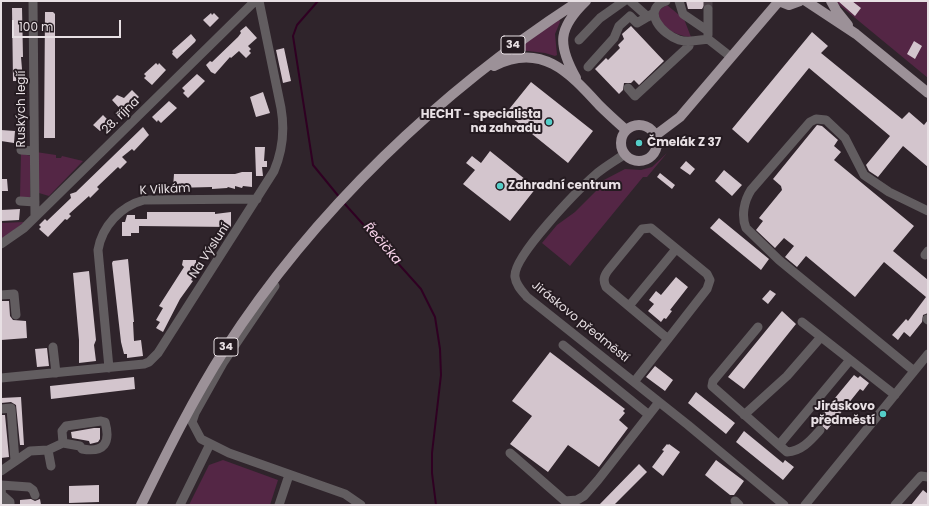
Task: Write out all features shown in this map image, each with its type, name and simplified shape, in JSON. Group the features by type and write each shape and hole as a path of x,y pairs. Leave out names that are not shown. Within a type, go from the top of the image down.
{"main road":[{"name":"34","path":"141,505 175,436 221,355 244,320 316,229 336,206 400,141 469,80 511,47 579,1"},
{"path":"578,82 566,60 562,40 569,20 586,1"},
{"path":"656,135 680,117 779,1 789,5 800,1"},
{"path":"806,1 856,34 928,93"},
{"path":"831,1 836,10 856,34"},
{"path":"469,80 503,61 529,56 556,65 578,82 626,130"},
{"path":"643,125 648,127 656,135 657,147 655,152 646,159 635,160 625,154 621,144 626,130 633,126 643,125"}],"street":[{"name":"28. října","path":"1,247 20,232 255,1"},
{"name":"Na Výsluní","path":"1,378 144,364 156,356 222,250 274,171 280,147 282,115 259,1"},
{"path":"579,40 600,18 624,1"},
{"path":"630,1 651,15 657,24 667,34 681,41 690,42 708,35"},
{"path":"588,67 614,38 619,26 630,16 637,23 651,15 659,4 666,1"},
{"path":"679,1 683,14 732,57"},
{"name":"Ruských legií","path":"35,5 35,216"},
{"path":"708,9 708,35"},
{"path":"628,88 635,96 689,46 690,42"},
{"path":"914,371 779,260 746,228 743,212 746,197 751,190 810,122 821,118 826,120 845,138 864,175 889,192 928,211"},
{"path":"21,150 34,151"},
{"name":"Jiráskovo předměstí","path":"625,154 596,174 554,216 518,261 514,276 518,286 527,297 659,402 784,505"},
{"name":"K Vilkám","path":"110,368 98,250 103,233 111,221 127,207 144,200 257,199"},
{"path":"20,201 35,202"},
{"path":"634,382 668,339 707,289 710,280 707,274 651,228 645,228 642,229 605,274 604,282 606,287 668,339"},
{"path":"316,229 235,344 195,413 192,422 201,439 228,453 345,494 361,505"},
{"path":"629,306 676,249"},
{"path":"1,296 14,294 16,315"},
{"path":"802,322 895,395"},
{"path":"758,327 712,383 713,388 788,452 809,443 820,430"},
{"path":"744,415 787,376 822,337"},
{"path":"564,345 649,415"},
{"path":"54,347 56,373"},
{"path":"810,503 914,371 927,358"},
{"path":"779,445 850,360"},
{"path":"510,453 565,500 577,500 584,496 598,480 659,402"},
{"path":"1,409 11,408 15,461"},
{"path":"1,471 30,451 48,450 63,443 77,445 82,449 88,450 100,449 104,447 106,442 105,422 100,421 66,426 62,431 63,443"},
{"path":"180,505 210,444"},
{"path":"48,450 51,466"},
{"path":"280,505 289,475"},
{"path":"895,505 921,476 928,477"},
{"path":"10,505 10,502 2,499 1,486 29,487 33,490 35,495"}],"shaded area":[{"path":"837,1 928,1 928,78 837,3"},
{"path":"667,5 684,19 691,37 673,32 658,20 659,10"},
{"path":"559,19 560,22 555,34 557,55 555,56 545,53 520,50 518,48"},
{"path":"36,152 56,155 56,158 61,158 62,156 83,161 49,196 39,193"},
{"path":"21,153 30,156 30,197 20,197"},
{"path":"667,153 647,177 643,177 570,266 542,243 557,225 575,212 597,190 602,181 625,169 641,170 652,167"},
{"path":"24,222 1,241 1,223"},
{"path":"223,460 278,480 270,505 189,505 209,465"}],"building":[{"path":"686,1 709,1 709,3 705,4 702,9 688,9"},
{"path":"838,1 852,1 861,8 855,16"},
{"path":"12,8 22,8 23,57 21,57 23,81 13,81"},
{"path":"45,12 53,12 55,14 55,138 44,138"},
{"path":"211,13 212,15 214,13 219,18 210,27 203,20"},
{"path":"246,26 257,38 248,46 251,49 249,51 251,53 246,58 239,51 231,58 230,57 215,74 211,72 206,65 210,61 212,62 238,37 241,33 240,31"},
{"path":"631,26 664,61 639,85 634,80 631,83 624,83 623,90 619,94 595,69 606,58 608,60 620,48 618,45 624,39 622,34"},
{"path":"812,32 828,46 821,53 902,119 909,112 924,125 928,120 928,167 903,146 878,177 869,171 866,165 890,136 809,68 748,143 732,129"},
{"path":"191,34 196,40 195,42 177,59 172,54 172,51"},
{"path":"914,41 922,46 915,59 907,54"},
{"path":"284,48 291,81 283,83 276,50"},
{"path":"156,63 158,65 159,63 166,70 152,85 144,78 146,76 144,74"},
{"path":"197,74 205,81 188,98 183,93 185,91 182,88"},
{"name":"HECHT - specialista na zahradu","path":"531,82 593,131 568,163 506,113"},
{"path":"132,90 139,97 123,112 112,100 117,95 124,98"},
{"path":"263,92 270,113 256,117 250,97"},
{"path":"169,101 177,108 161,123 158,120 157,122 152,117"},
{"path":"103,115 110,122 100,131 93,125"},
{"path":"817,125 822,126 838,140 834,146 841,152 834,160 914,226 893,251 928,280 928,313 923,315 922,322 910,337 904,332 898,340 892,335 906,319 908,321 926,297 884,262 855,297 806,256 797,267 785,257 794,246 784,238 775,248 756,230 763,221 759,218 782,190 781,186 773,179"},
{"path":"143,127 149,135 134,151 132,149 122,157 127,162 120,169 118,167 97,187 99,189 90,198 89,196 69,214 71,216 67,220 65,219 48,237 39,229 41,227 39,225 45,219 47,221 71,198 70,194 76,192"},
{"path":"1,130 15,131 14,143 1,141"},
{"path":"255,147 265,147 264,161 267,161 267,167 262,167 263,176 256,176"},
{"name":"Zahradní centrum","path":"490,151 536,188 510,221 463,184 475,170 466,163 472,156 481,163"},
{"path":"686,161 695,169 690,175 680,168"},
{"path":"724,170 742,185 732,196 715,181"},
{"path":"252,172 252,187 243,186 242,188 235,186 235,189 228,187 212,189 212,187 173,188 174,174 235,174"},
{"path":"660,173 675,185 672,189 657,177"},
{"path":"1,179 7,179 8,191 1,191"},
{"path":"20,209 19,220 1,221 1,210"},
{"path":"147,212 215,212 215,214 231,212 231,227 139,226 139,233 131,233 131,236 122,236 122,222 125,222 127,215 135,215 135,219 147,219"},
{"path":"719,218 769,259 761,270 710,228"},
{"path":"128,259 134,322 134,341 141,340 143,356 127,358 127,354 124,354 121,342 112,263 113,261"},
{"path":"183,260 196,260 196,263 201,263 200,272 198,270 191,280 193,281 180,299 163,332 156,328 160,322 156,320 163,308 159,306 184,267 182,265"},
{"path":"89,271 96,340 94,345 96,361 79,363 79,340 73,273"},
{"path":"676,277 688,287 670,310 672,311 666,319 664,318 661,322 648,311 654,304 649,300 656,291 661,295"},
{"path":"770,290 776,294 768,304 762,299"},
{"path":"1,301 9,301 10,316 13,320 26,321 27,338 1,340"},
{"path":"782,311 796,324 744,389 728,377"},
{"path":"47,348 49,366 37,367 35,349"},
{"path":"550,352 625,409 623,411 625,413 619,420 628,428 599,467 568,445 548,472 510,444 532,416 512,401"},
{"path":"655,366 673,380 665,391 646,377"},
{"path":"854,375 858,378 860,376 869,383 863,391 860,389 827,430 816,421"},
{"path":"134,377 135,389 51,399 50,386"},
{"path":"696,392 735,423 726,434 688,403"},
{"path":"21,397 24,445 20,445 16,405 11,402 1,403 1,398"},
{"path":"1,415 5,415 9,457 1,458"},
{"path":"100,428 100,439 98,442 90,444 89,441 72,438 71,432"},
{"path":"744,431 783,463 785,460 794,467 783,480 736,442"},
{"path":"667,444 680,452 663,476 652,467 664,451 662,450"},
{"path":"716,460 744,481 734,495 730,495 705,475"},
{"path":"639,464 647,472 614,505 599,505"},
{"path":"99,485 99,502 69,503 69,486"},
{"path":"923,490 928,494 928,505 911,505"},
{"path":"31,499 35,501 40,499 41,505 20,505 20,500"}],"waterway":[{"name":"Řečička","path":"318,1 297,25 293,36 313,165 340,198"},
{"name":"Řečička","path":"344,203 421,289 435,317 440,349 441,375 432,453 432,473 436,505"}],"tunnel":[{"path":"708,1 708,9"}],"place":[{"name":"HECHT - specialista na zahradu","path":"549,122"},
{"name":"Čmelák Z 37","path":"639,143"},
{"name":"Zahradní centrum","path":"500,186"},
{"name":"Jiráskovo předměstí","path":"883,414"}]}
